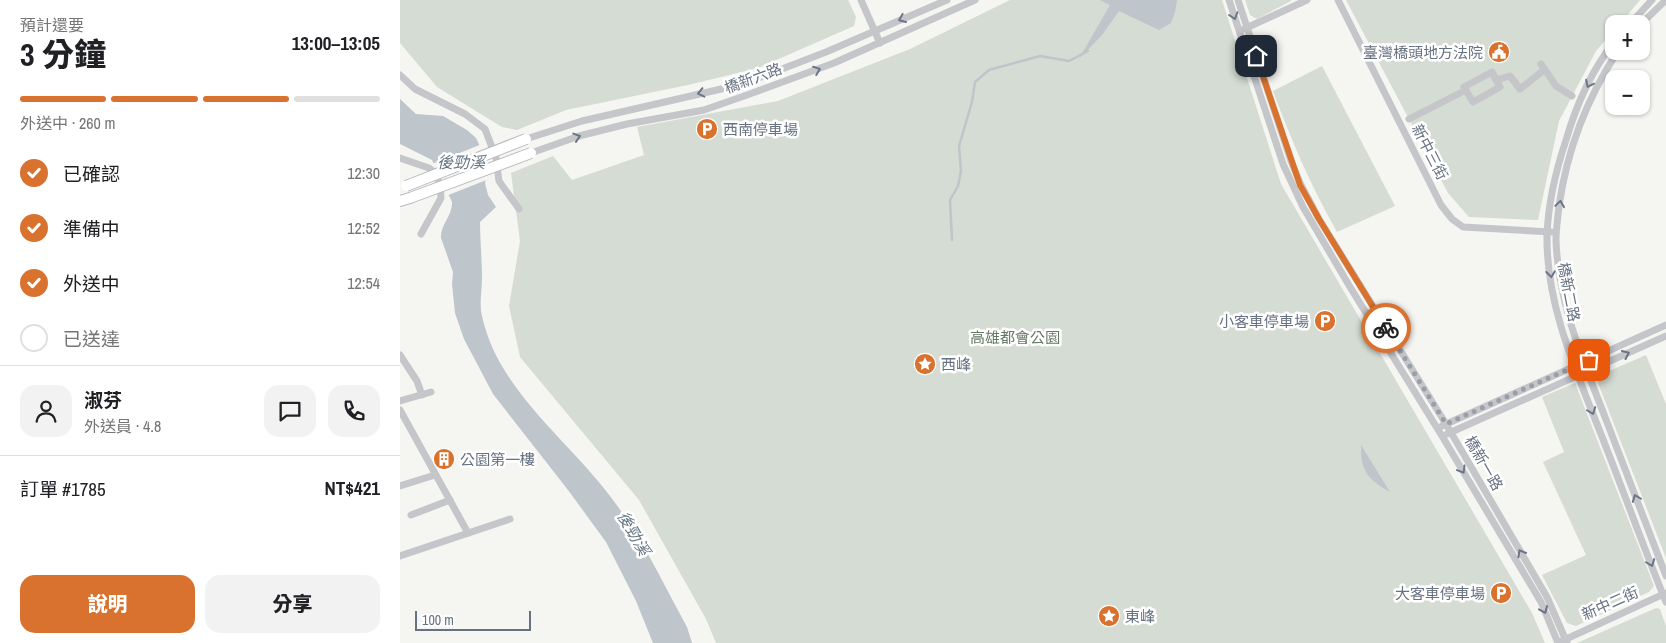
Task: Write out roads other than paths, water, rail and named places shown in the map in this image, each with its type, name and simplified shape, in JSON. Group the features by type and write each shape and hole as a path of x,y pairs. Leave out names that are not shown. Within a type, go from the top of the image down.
{"street":[{"path":"861,0 880,43"},
{"name":"橋新六路","path":"526,139 590,119 743,84 947,0"},
{"name":"橋新六路","path":"531,153 579,136 626,124 704,110 818,69 975,0"},
{"name":"橋新一路","path":"1229,0 1283,164 1294,190 1350,287 1442,436 1540,602 1558,643"},
{"name":"橋新一路","path":"1238,0 1300,185 1319,219 1446,424 1547,597 1566,641"},
{"path":"1239,31 1307,0"},
{"name":"新中三街","path":"1338,0 1441,205 1452,219 1463,227 1556,232"},
{"path":"1638,15 1652,0"},
{"path":"1650,15 1666,0"},
{"name":"橋新二路","path":"1605,56 1572,118 1560,159 1548,232 1553,291 1565,338 1575,366 1666,602"},
{"name":"橋新二路","path":"1612,60 1603,74 1580,122 1561,194 1556,232 1565,305 1583,362 1666,576"},
{"path":"1496,80 1510,76 1520,89 1543,67 1556,86 1572,96"},
{"path":"1492,72 1496,80 1500,87 1473,102 1464,87 1492,72"},
{"path":"400,75 415,89 466,114 485,129 496,158 499,181 519,209"},
{"path":"1409,119 1466,90"},
{"path":"403,187 526,139"},
{"path":"405,199 531,153"},
{"path":"400,158 429,168 434,172 440,184 442,194 439,203 421,234"},
{"path":"1437,428 1666,325"},
{"path":"1442,436 1666,336"},
{"path":"400,355 417,381 422,395"},
{"path":"400,401 431,392"},
{"path":"400,410 468,533"},
{"path":"400,486 435,474"},
{"path":"411,514 450,500"},
{"path":"400,556 510,519"},
{"name":"新中二街","path":"1558,643 1566,641 1664,594"}],"water":[{"path":"1100,0 1177,0 1171,23 1159,30 1119,11 1102,35 1079,59 1110,5"},
{"name":"後勁溪","path":"400,99 416,114 443,116 467,130 476,138 484,155 487,171 485,183 488,195 496,207 480,222 481,307 490,343 518,390 593,475 621,511 642,543 687,627 692,643 653,643 636,601 606,542 493,394 464,339 455,313 452,284 453,272 441,238 442,229 451,211 452,202 432,160 400,144"},
{"path":"1361,445 1390,492 1376,483 1367,473 1362,461"}],"waterway":[{"path":"952,240 950,200 958,186 961,171 959,146 972,102 975,82 989,70 1040,56 1069,61 1088,51"}],"place":[{"name":"臺灣橋頭地方法院","path":"1499,52"},
{"name":"西南停車場","path":"707,129"},
{"name":"小客車停車場","path":"1325,321"},
{"name":"西峰","path":"925,364"},
{"name":"公園第一樓","path":"444,459"},
{"name":"大客車停車場","path":"1501,593"},
{"name":"東峰","path":"1109,616"}],"park label":[{"name":"高雄都會公園","path":"1015,337"}]}
